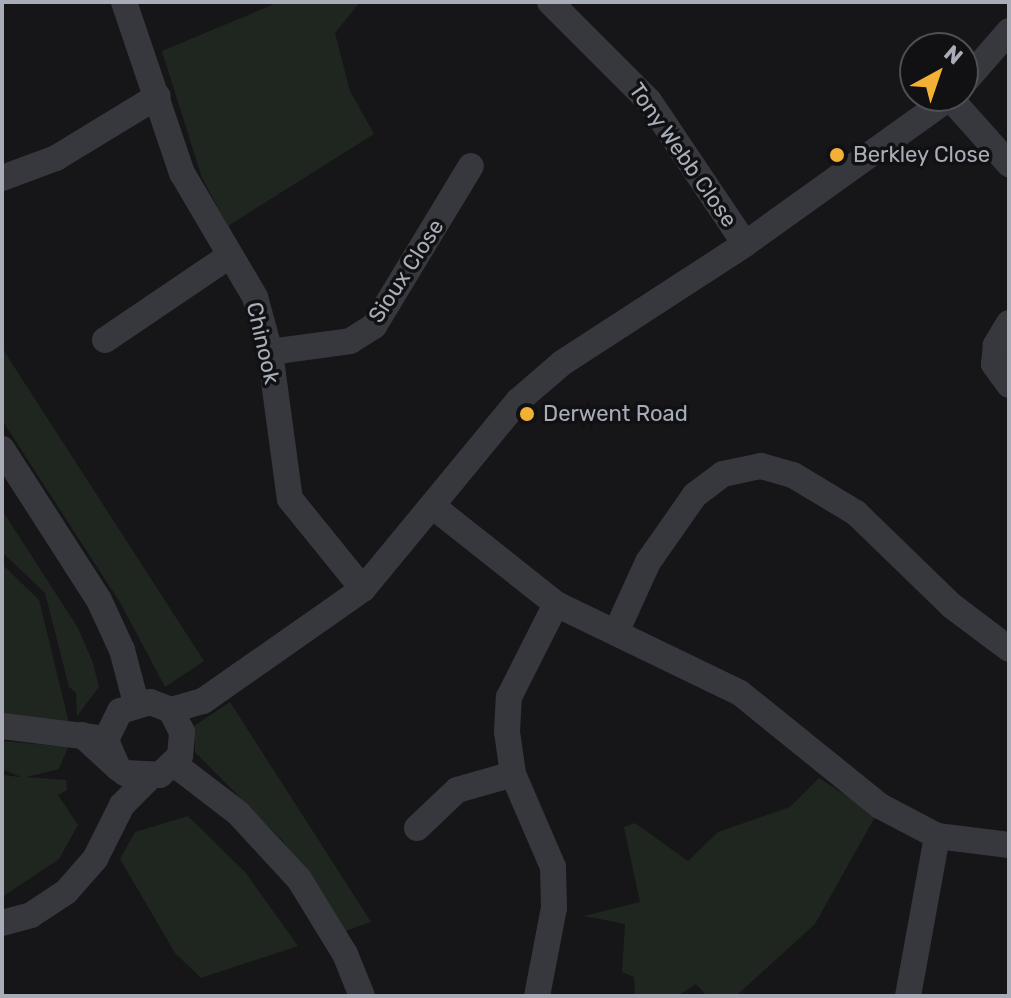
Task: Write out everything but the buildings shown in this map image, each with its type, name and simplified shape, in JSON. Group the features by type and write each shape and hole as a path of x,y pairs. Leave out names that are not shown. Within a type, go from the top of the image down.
{"street":[{"name":"Chinook","path":"124,2 182,173 255,297 270,352 290,499 363,589"},
{"name":"Tony Webb Close","path":"550,2 649,101 745,244"},
{"path":"979,65 1009,31"},
{"path":"2,178 56,158 158,96"},
{"path":"176,721 363,589 435,508 495,427 540,381 745,244 929,112"},
{"path":"969,112 1009,164"},
{"name":"Sioux Close","path":"270,352 350,341 374,326 471,166"},
{"path":"105,340 229,256"},
{"path":"1009,323 996,345 994,364 1009,385"},
{"path":"2,449 99,600 122,650 136,703"},
{"path":"617,630 648,562 695,495 723,474 761,466 793,475 864,519 952,606 1009,649"},
{"path":"435,508 556,604 617,630 740,693 868,797 937,836 1009,845"},
{"path":"537,996 554,908 553,867 513,774 509,697 556,604"},
{"path":"136,703 176,721"},
{"path":"94,738 120,711 136,703"},
{"path":"174,764 176,721"},
{"path":"2,726 94,738 131,773"},
{"path":"131,773 174,764 238,813 299,879 345,954 362,996"},
{"path":"2,923 31,915 66,892 95,859 122,805 131,773"},
{"path":"417,828 457,790 513,774"},
{"path":"908,996 937,836"}],"shaded area":[{"path":"279,2 360,2 335,33 350,91 374,134 228,226 202,178 162,51"},
{"path":"2,348 204,661 165,687 121,604 2,420"},
{"path":"2,510 78,628 93,663 99,687 77,716 76,693 69,687 45,593 2,552"},
{"path":"2,564 39,600 69,723 2,720"},
{"path":"230,702 371,922 345,931 282,840 195,752 194,726"},
{"path":"2,741 68,747 59,769 26,777 66,780 67,790 58,795 78,825 59,859 2,897 2,775 21,777 2,769"},
{"path":"819,778 876,815 815,924 736,996 707,996 696,984 677,996 635,996 634,977 622,972 625,924 584,916 640,902 624,827 635,823 688,861 718,832 790,807"},
{"path":"188,816 245,872 298,946 201,978 175,953 120,859 135,832"}],"place":[{"name":"Berkley Close","path":"837,155"},
{"name":"Derwent Road","path":"527,414"}]}
